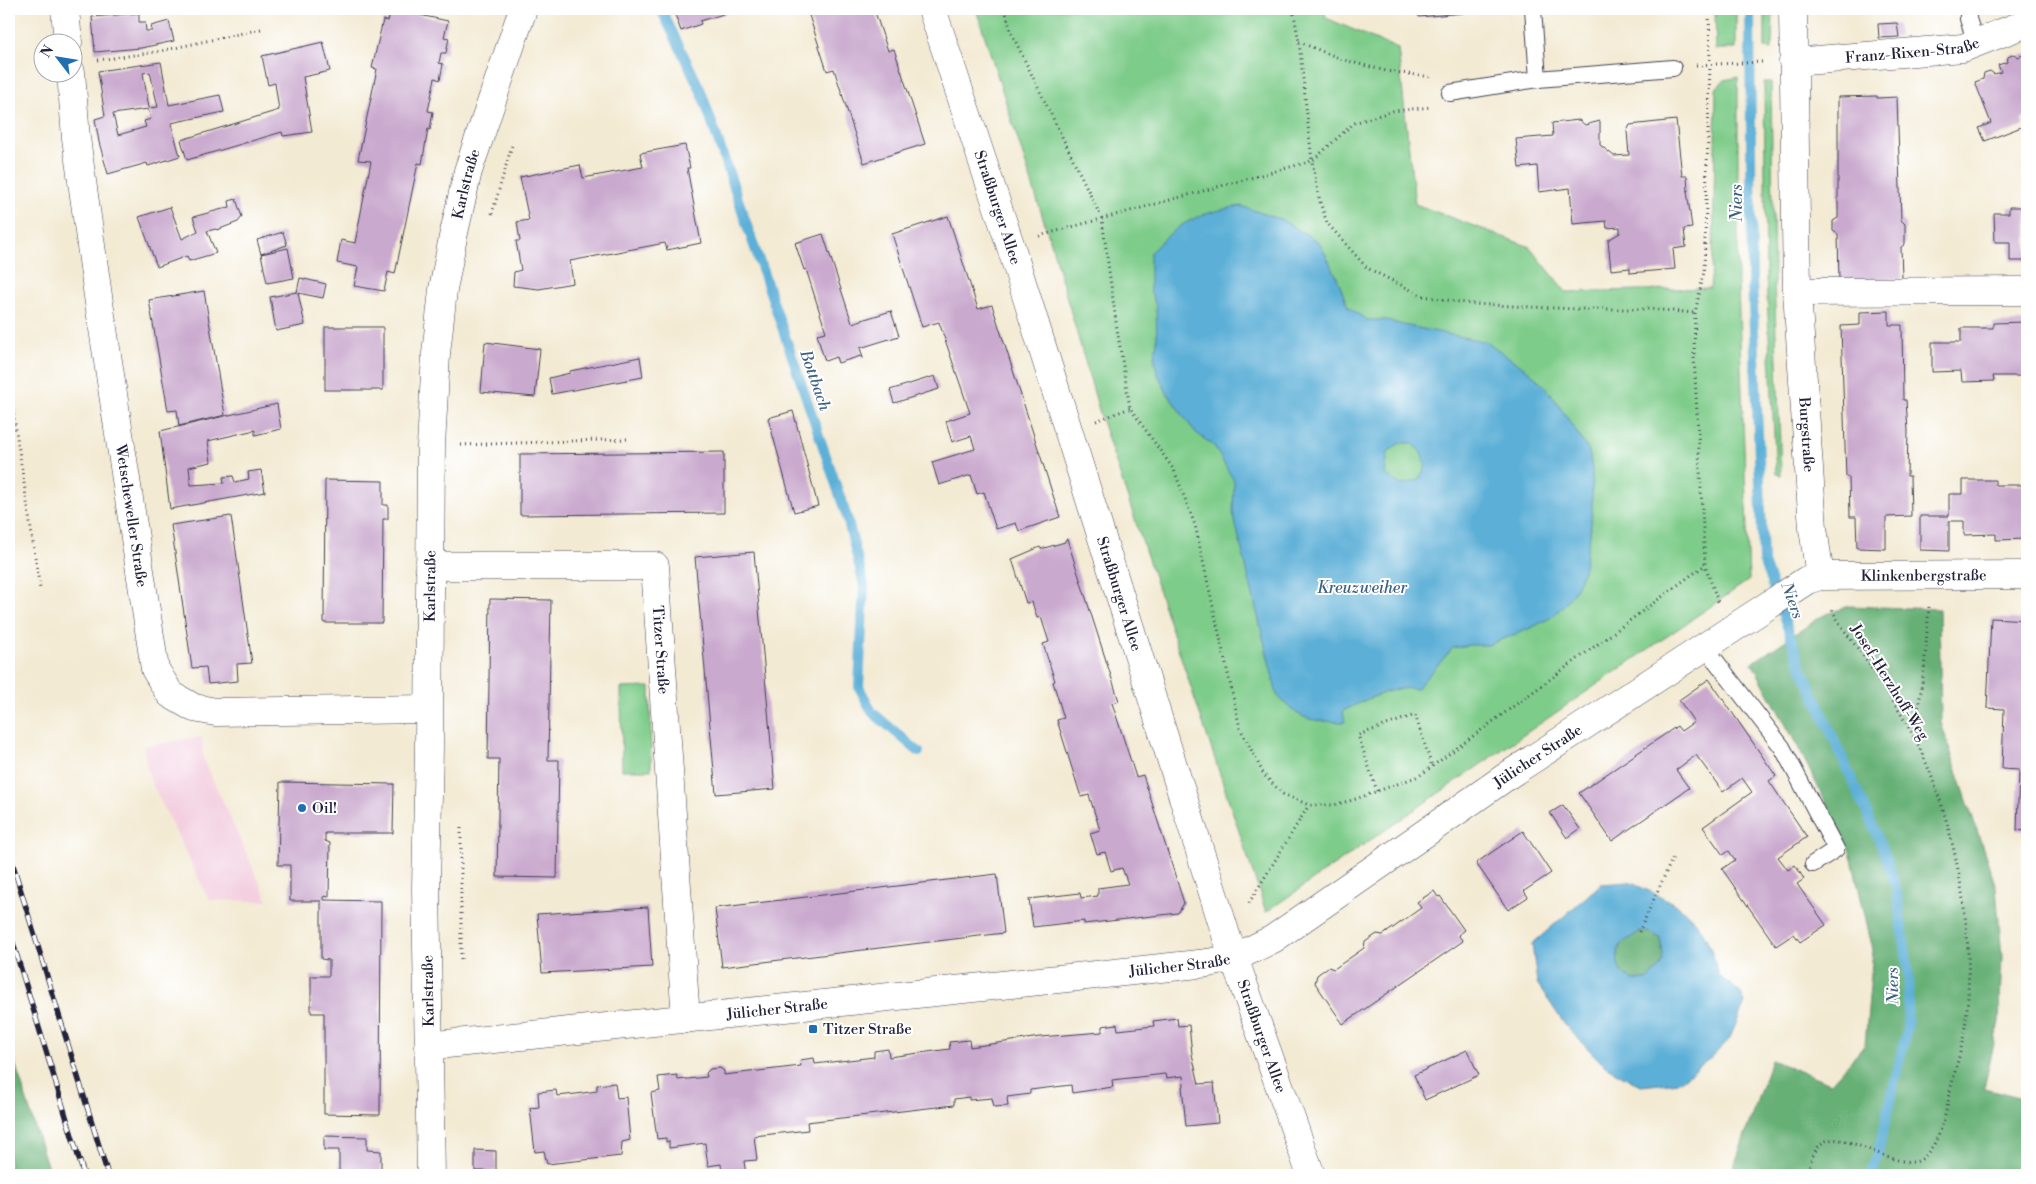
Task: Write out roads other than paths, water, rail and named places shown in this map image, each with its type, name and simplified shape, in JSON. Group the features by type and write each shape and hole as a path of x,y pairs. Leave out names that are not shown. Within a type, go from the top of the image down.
{"street":[{"path":"65,9 67,32"},
{"name":"Karlstraße","path":"431,1175 426,888 431,446 436,354 443,290 468,171 523,9"},
{"name":"Straßburger Allee","path":"932,9 1010,244 1230,948 1311,1175"},
{"name":"Burgstraße","path":"1793,9 1797,292 1813,528 1813,578"},
{"name":"Franz-Rixen-Straße","path":"1793,62 1963,48 2027,23"},
{"name":"Wetscheweller Straße","path":"80,82 77,147 155,669 170,694 194,708 216,712 428,709"},
{"path":"1797,292 2027,291"},
{"name":"Titzer Straße","path":"429,566 655,566 686,1019"},
{"name":"Klinkenbergstraße","path":"1813,578 2027,575"},
{"name":"Jülicher Straße","path":"428,1046 1188,965 1230,948 1273,939 1510,774 1813,578"}],"lane":[{"path":"1533,9 1538,79"},
{"path":"1968,9 1968,19 1976,43"},
{"path":"1450,93 1538,79 1673,68"},
{"path":"1705,647 1782,747 1836,849 1813,864"}],"water":[{"name":"Kreuzweiher","path":"1241,206 1282,220 1319,242 1336,275 1348,307 1367,320 1386,320 1487,342 1530,372 1550,392 1589,451 1592,470 1590,535 1583,571 1576,588 1565,604 1552,617 1533,627 1488,645 1469,645 1453,648 1416,689 1398,689 1360,703 1343,711 1345,722 1307,718 1285,704 1277,695 1233,513 1234,481 1214,446 1195,432 1181,413 1167,393 1157,372 1154,356 1157,342 1156,306 1150,290 1150,253 1160,242 1190,220","holes":["1400,443 1412,443 1420,451 1426,465 1419,480 1401,485 1385,474 1388,452"]},
{"path":"1629,882 1677,905 1688,914 1706,938 1713,954 1718,975 1740,992 1745,1003 1729,1040 1713,1056 1679,1082 1641,1086 1605,1066 1565,1025 1537,983 1532,944 1601,884","holes":["1639,932 1650,932 1660,938 1662,962 1657,971 1647,980 1631,979 1619,969 1618,955 1620,945"]}],"waterway":[{"name":"Bottbach","path":"661,9 701,91 847,517 864,585 859,687 872,712 919,752"},
{"name":"Niers","path":"1750,9 1752,278 1763,560 1802,668 1884,851 1896,887 1909,974 1907,1028 1878,1154 1870,1175"}],"railway":[{"path":"9,852 108,1175"},
{"path":"9,930 84,1175"}],"place":[{"name":"Oil!","path":"302,808"},
{"name":"Titzer Straße","path":"813,1029"}]}
